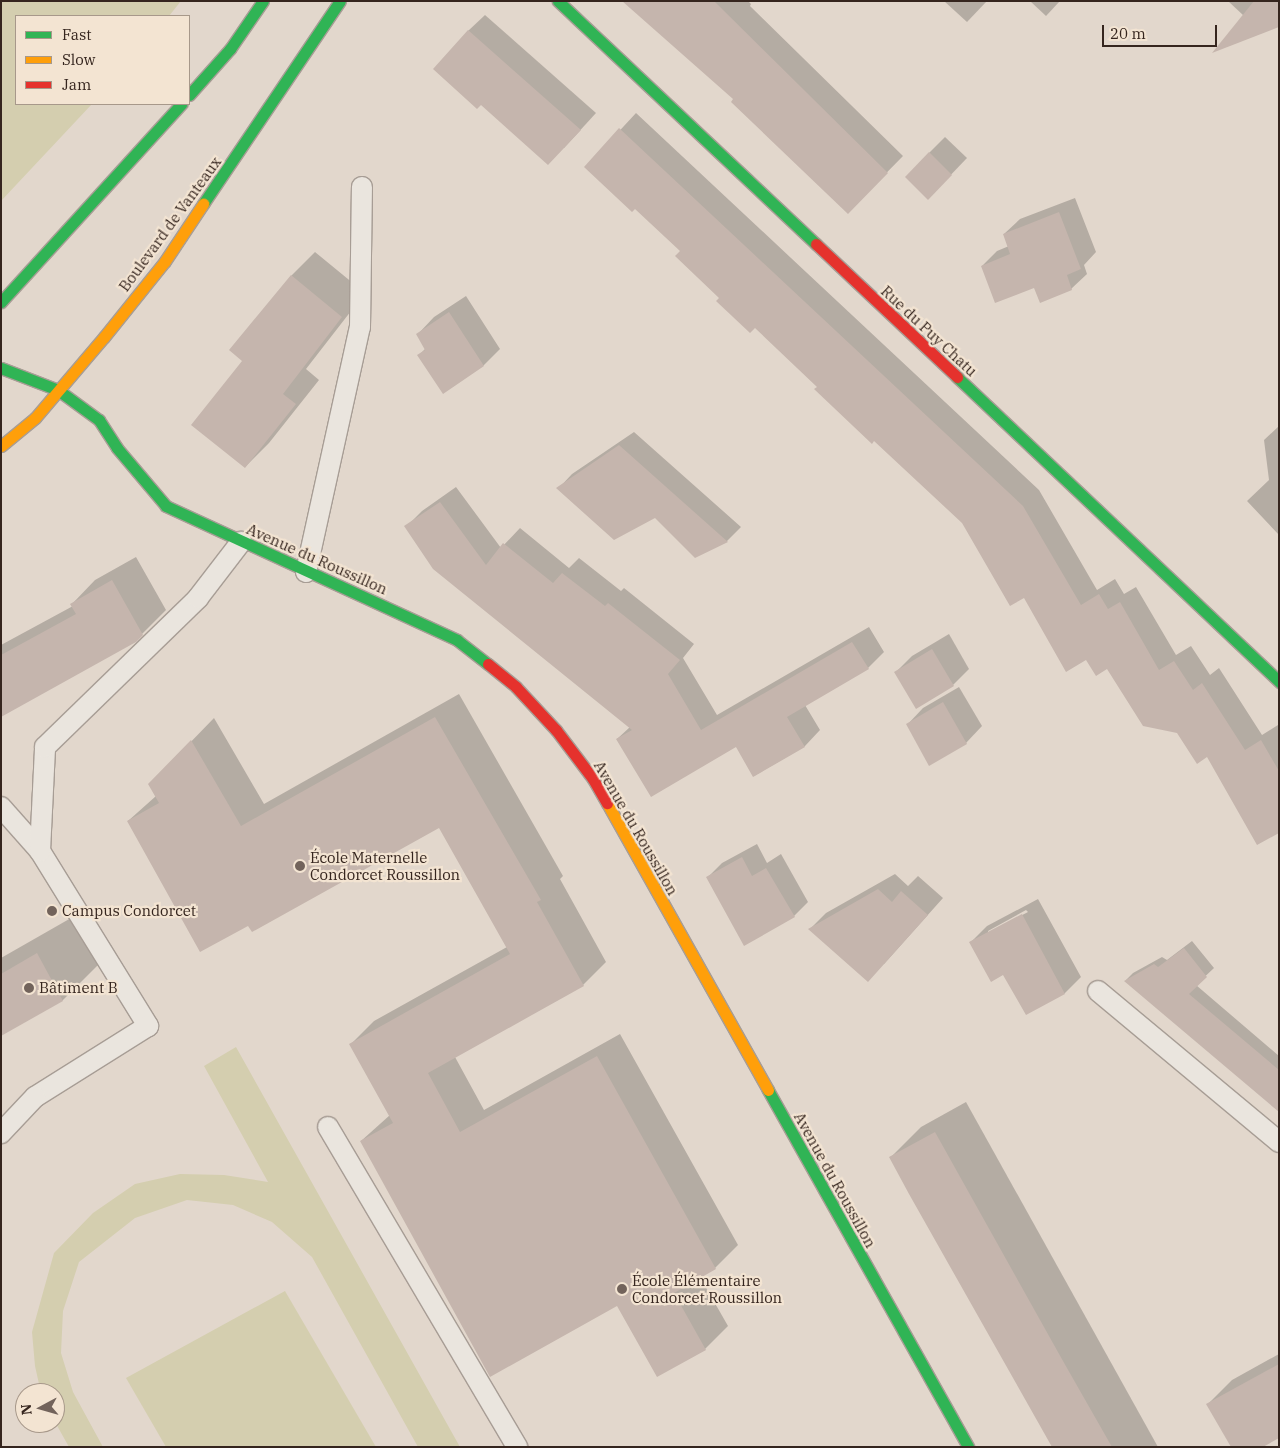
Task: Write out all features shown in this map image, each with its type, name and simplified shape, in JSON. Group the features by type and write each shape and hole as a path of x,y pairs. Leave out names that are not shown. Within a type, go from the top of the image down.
{"street":[{"path":"190,93 230,49 263,1"},
{"name":"Boulevard de Vanteaux","path":"1,446 35,418 166,261 340,1"},
{"name":"Rue du Puy Chatu","path":"558,1 1279,682"},
{"path":"1,302 179,105"},
{"name":"Avenue du Roussillon","path":"5,369 58,390 99,420 117,448 166,506 457,640 516,687 556,730 593,779 968,1447"}],"lane":[{"path":"306,572 360,327 362,187"},
{"path":"40,852 45,747 198,598 241,542"},
{"path":"1,807 40,852 148,1026 35,1097 1,1133"},
{"path":"1098,990 1279,1142"},
{"path":"328,1127 517,1447"}],"shaded area":[{"path":"1,1 181,1 170,15 15,15 15,105 91,105 1,201"},
{"path":"236,1047 460,1447 418,1447 312,1257 272,1222 233,1205 187,1200 135,1218 79,1262 63,1311 61,1353 73,1392 103,1447 69,1447 61,1433 65,1433 65,1383 39,1383 35,1366 32,1332 54,1253 93,1213 135,1184 180,1174 224,1175 268,1182 204,1066"},
{"path":"285,1291 376,1447 166,1447 126,1378"}],"building":[{"path":"622,1 714,1 888,173 848,214 731,102 733,99"},
{"path":"1254,1 1279,1 1279,27 1212,53"},
{"path":"468,30 581,130 548,165 481,105 477,109 433,69"},
{"path":"619,128 1023,506 1081,605 1099,594 1108,609 1120,602 1159,670 1174,661 1193,690 1202,683 1245,750 1261,740 1279,771 1279,833 1257,845 1207,757 1197,764 1177,733 1143,726 1107,669 1096,676 1086,660 1066,672 1024,598 1010,606 962,523 874,441 872,444 814,389 817,387 755,328 750,333 716,301 719,298 675,256 680,251 635,209 632,212 584,167"},
{"path":"929,152 952,175 928,200 905,177"},
{"path":"1059,212 1081,269 1067,275 1072,290 1040,303 1034,288 995,303 981,266 1010,254 1003,234"},
{"path":"291,275 342,317 283,394 296,404 245,468 191,425 242,361 229,350"},
{"path":"449,312 484,366 443,394 417,355 425,350 416,334"},
{"path":"619,445 728,542 695,558 655,518 614,540 556,488"},
{"path":"440,502 486,565 503,543 553,583 562,573 605,606 608,603 680,660 668,674 701,730 852,642 869,669 787,717 805,747 753,777 736,747 651,797 616,739 632,730 433,569 404,526"},
{"path":"112,580 143,635 136,642 1,717 1,655 76,614 70,604"},
{"path":"932,649 954,686 916,709 894,672"},
{"path":"943,702 967,744 929,766 906,724"},
{"path":"435,717 541,900 537,902 584,986 428,1073 460,1132 597,1056 716,1269 674,1293 706,1350 657,1377 617,1306 490,1377 360,1141 393,1123 349,1044 510,954 439,828 252,932 248,926 200,952 127,821 159,803 148,784 191,740 241,826"},
{"path":"742,857 752,876 766,868 795,917 744,946 706,877"},
{"path":"878,889 892,902 901,891 928,915 868,982 808,929"},
{"path":"1022,914 1065,994 1026,1015 1003,975 991,982 969,942"},
{"path":"1184,948 1207,977 1189,994 1279,1070 1279,1112 1124,981 1154,964 1158,967"},
{"name":"Bâtiment B","path":"37,953 63,1001 1,1036 1,974"},
{"path":"935,1132 1112,1447 1052,1447 909,1194 889,1157"},
{"path":"1279,1364 1279,1438 1263,1447 1231,1447 1206,1404"}],"traffic: fast":[{"path":"190,94 230,49 263,1"},
{"path":"203,204 340,1"},
{"path":"558,1 816,244"},
{"path":"1,302 180,105"},
{"path":"1,368 58,390"},
{"path":"957,377 1279,682"},
{"path":"58,390 99,420 117,448 166,506 457,640 488,664"},
{"path":"768,1090 968,1447"}],"traffic: slow":[{"path":"1,446 35,418 104,337 165,261 203,204"},
{"path":"607,803 768,1090"}],"traffic: jam":[{"path":"816,244 957,377"},
{"path":"488,664 516,687 556,730 593,779 607,803"}],"place":[{"name":"École Maternelle Condorcet Roussillon","path":"300,866"},
{"name":"Campus Condorcet","path":"52,911"},
{"name":"Bâtiment B","path":"29,988"},
{"name":"École Élémentaire Condorcet Roussillon","path":"622,1289"}]}
